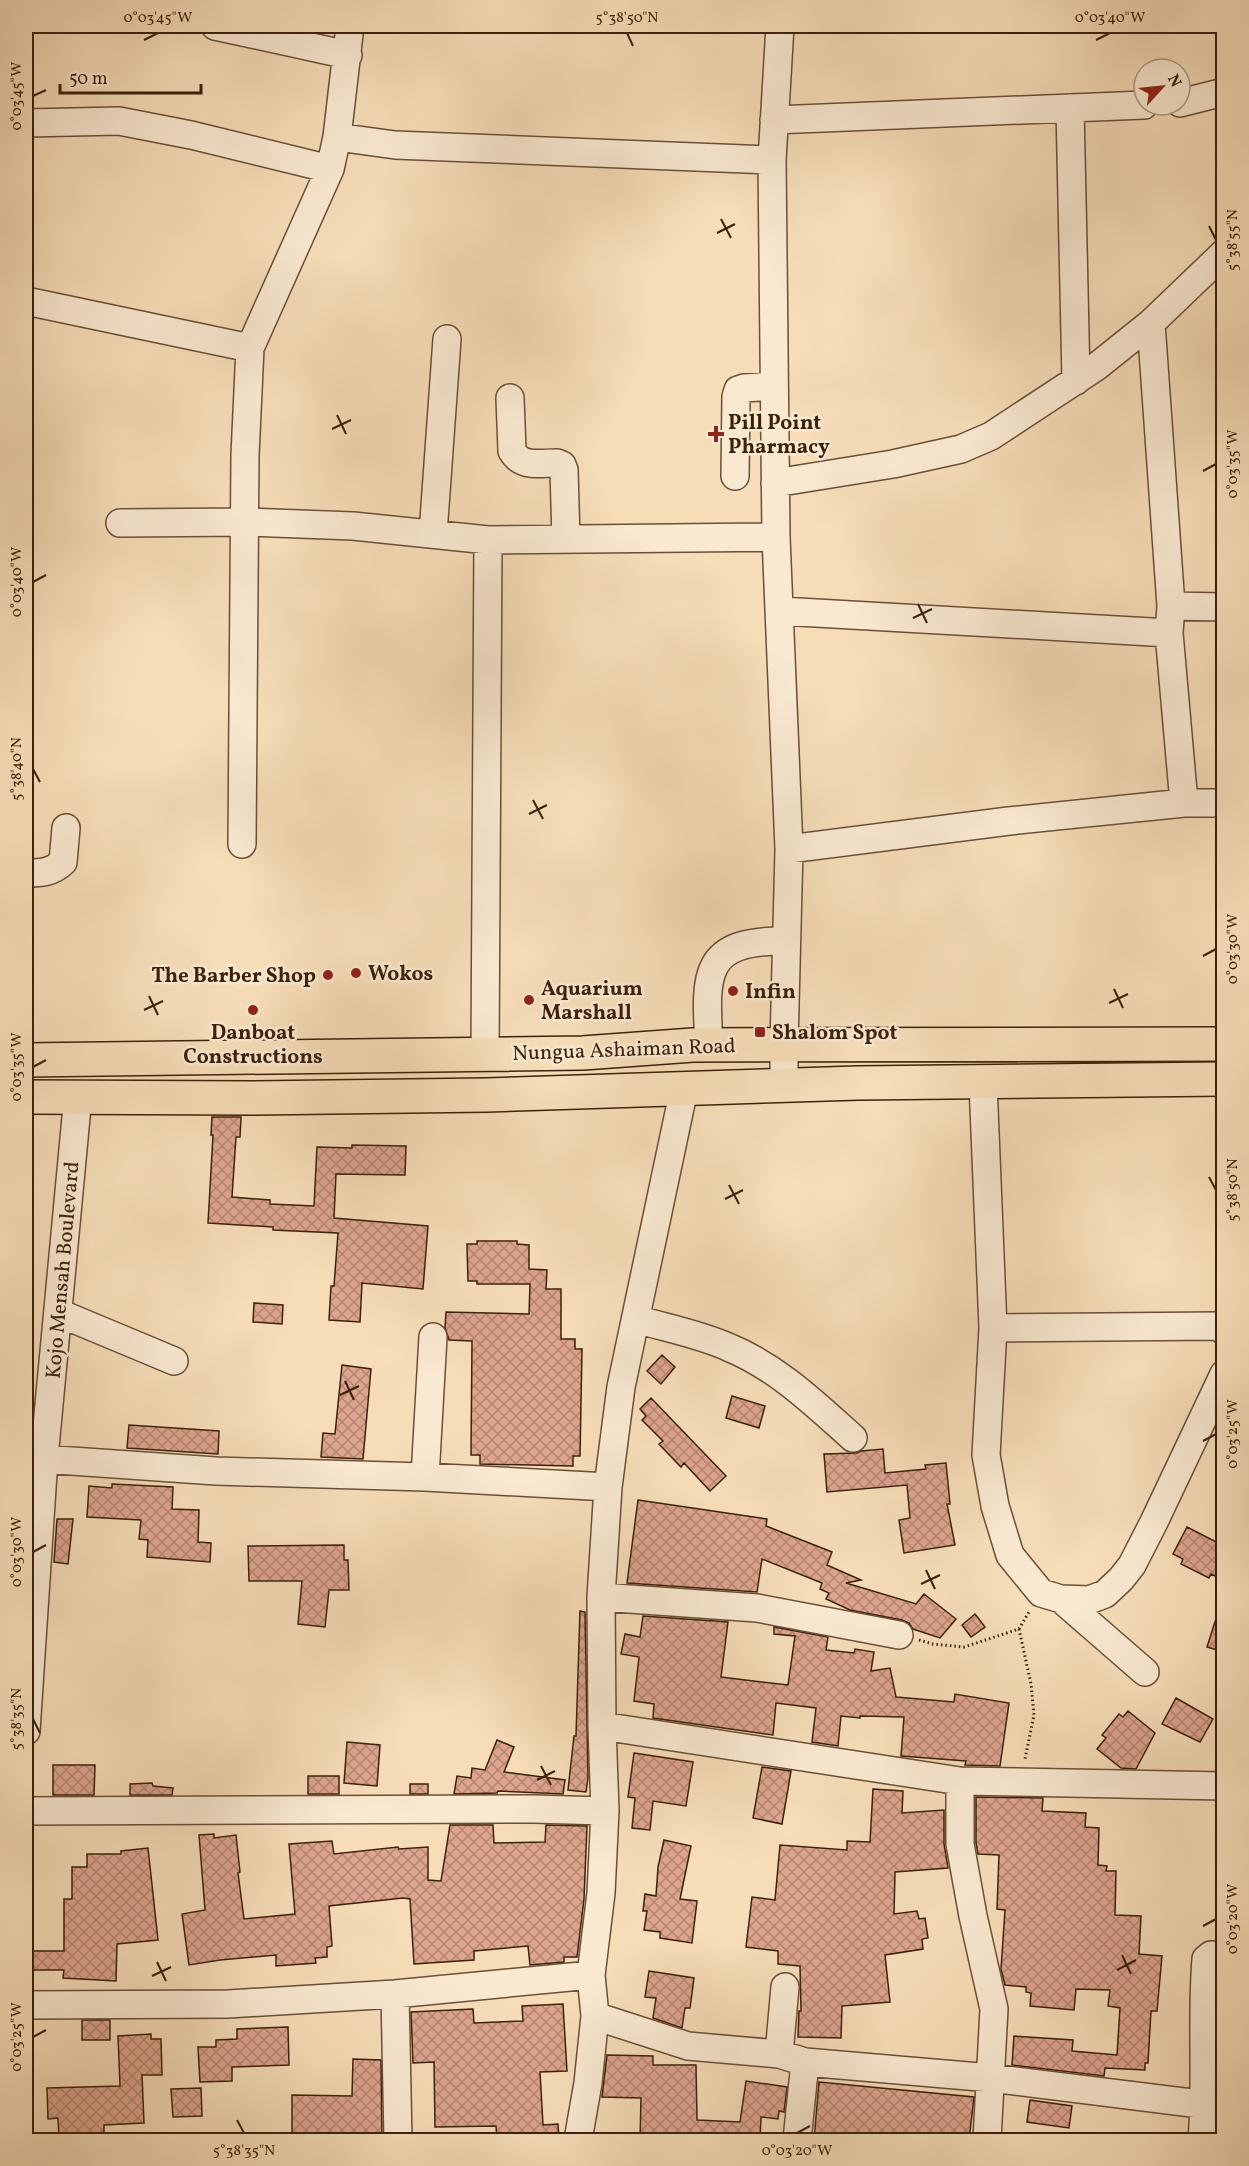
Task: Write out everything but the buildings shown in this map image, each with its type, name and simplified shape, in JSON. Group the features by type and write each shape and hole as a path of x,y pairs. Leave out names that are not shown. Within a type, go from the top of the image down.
{"main road":[{"name":"Nungua Ashaiman Road","path":"26,1060 583,1053 709,1045 1224,1044"},
{"name":"Nungua Ashaiman Road","path":"26,1097 252,1098 487,1095 784,1085 1224,1079"}],"street":[{"path":"215,26 348,55"},
{"path":"242,844 244,455 250,348 330,169 337,137 350,26"},
{"path":"780,26 772,160 776,537 781,611 789,849 784,1085"},
{"path":"1192,100 1224,92"},
{"path":"774,120 1132,105"},
{"path":"1070,108 1076,381"},
{"path":"26,123 119,121 191,135 330,169"},
{"path":"337,137 395,146 772,160"},
{"path":"775,483 893,464 961,449 991,436 1096,367 1151,323 1224,253"},
{"path":"26,301 250,348"},
{"path":"1151,323 1171,606 1169,633 1184,803"},
{"path":"433,534 447,339"},
{"path":"735,476 738,390 774,386"},
{"path":"510,398 512,451 516,458 523,463 557,463 564,470 566,539"},
{"path":"120,523 245,522 353,526 488,540 776,537"},
{"path":"485,1054 488,540"},
{"path":"1171,606 1224,607"},
{"path":"781,611 1169,633"},
{"path":"789,849 1009,821 1184,803 1224,802"},
{"path":"26,873 54,871 63,862 66,828"},
{"path":"709,1045 708,975 720,956 736,947 762,941 786,941"},
{"path":"983,1083 993,1328 986,1455 995,1506 1010,1555 1041,1593 1061,1599 1089,1600 1105,1594 1121,1579 1132,1565 1224,1374"},
{"path":"578,2140 588,2083 595,2016 591,1975 601,1893 605,1811 602,1726 602,1597 608,1487 621,1386 684,1089"},
{"name":"Kojo Mensah Boulevard","path":"26,1731 35,1458 59,1313 78,1096"},
{"path":"59,1313 174,1362"},
{"path":"636,1319 727,1346 766,1366 801,1392 853,1438"},
{"path":"993,1328 1218,1326 1224,1331"},
{"path":"425,1477 433,1337"},
{"path":"35,1458 216,1471 425,1477 608,1487"},
{"path":"602,1597 757,1608 899,1635"},
{"path":"1061,1599 1144,1672"},
{"path":"602,1726 960,1781 1224,1786"},
{"path":"960,1781 960,1844 994,2009 987,2140"},
{"path":"26,1811 509,1809 605,1811"},
{"path":"1202,2140 1214,2106 1204,1990 1206,1959 1211,1955 1224,1956"},
{"path":"26,2005 228,2004 395,1994 591,1975"},
{"path":"779,2054 785,1987"},
{"path":"395,1994 398,2140"},
{"path":"595,2016 688,2046 779,2054 805,2062 991,2078 1214,2106"},
{"path":"797,2140 805,2062"}],"path":[{"path":"899,1635 933,1644 964,1647 1019,1629 1031,1684 1034,1714 1020,1782"}],"place":[{"name":"Pill Point Pharmacy","path":"716,434"},
{"name":"Wokos","path":"356,973"},
{"name":"The Barber Shop","path":"328,975"},
{"name":"Infin","path":"733,991"},
{"name":"Aquarium Marshall","path":"529,1000"},
{"name":"Danboat Constructions","path":"253,1010"},
{"name":"Shalom Spot","path":"760,1032"}]}
